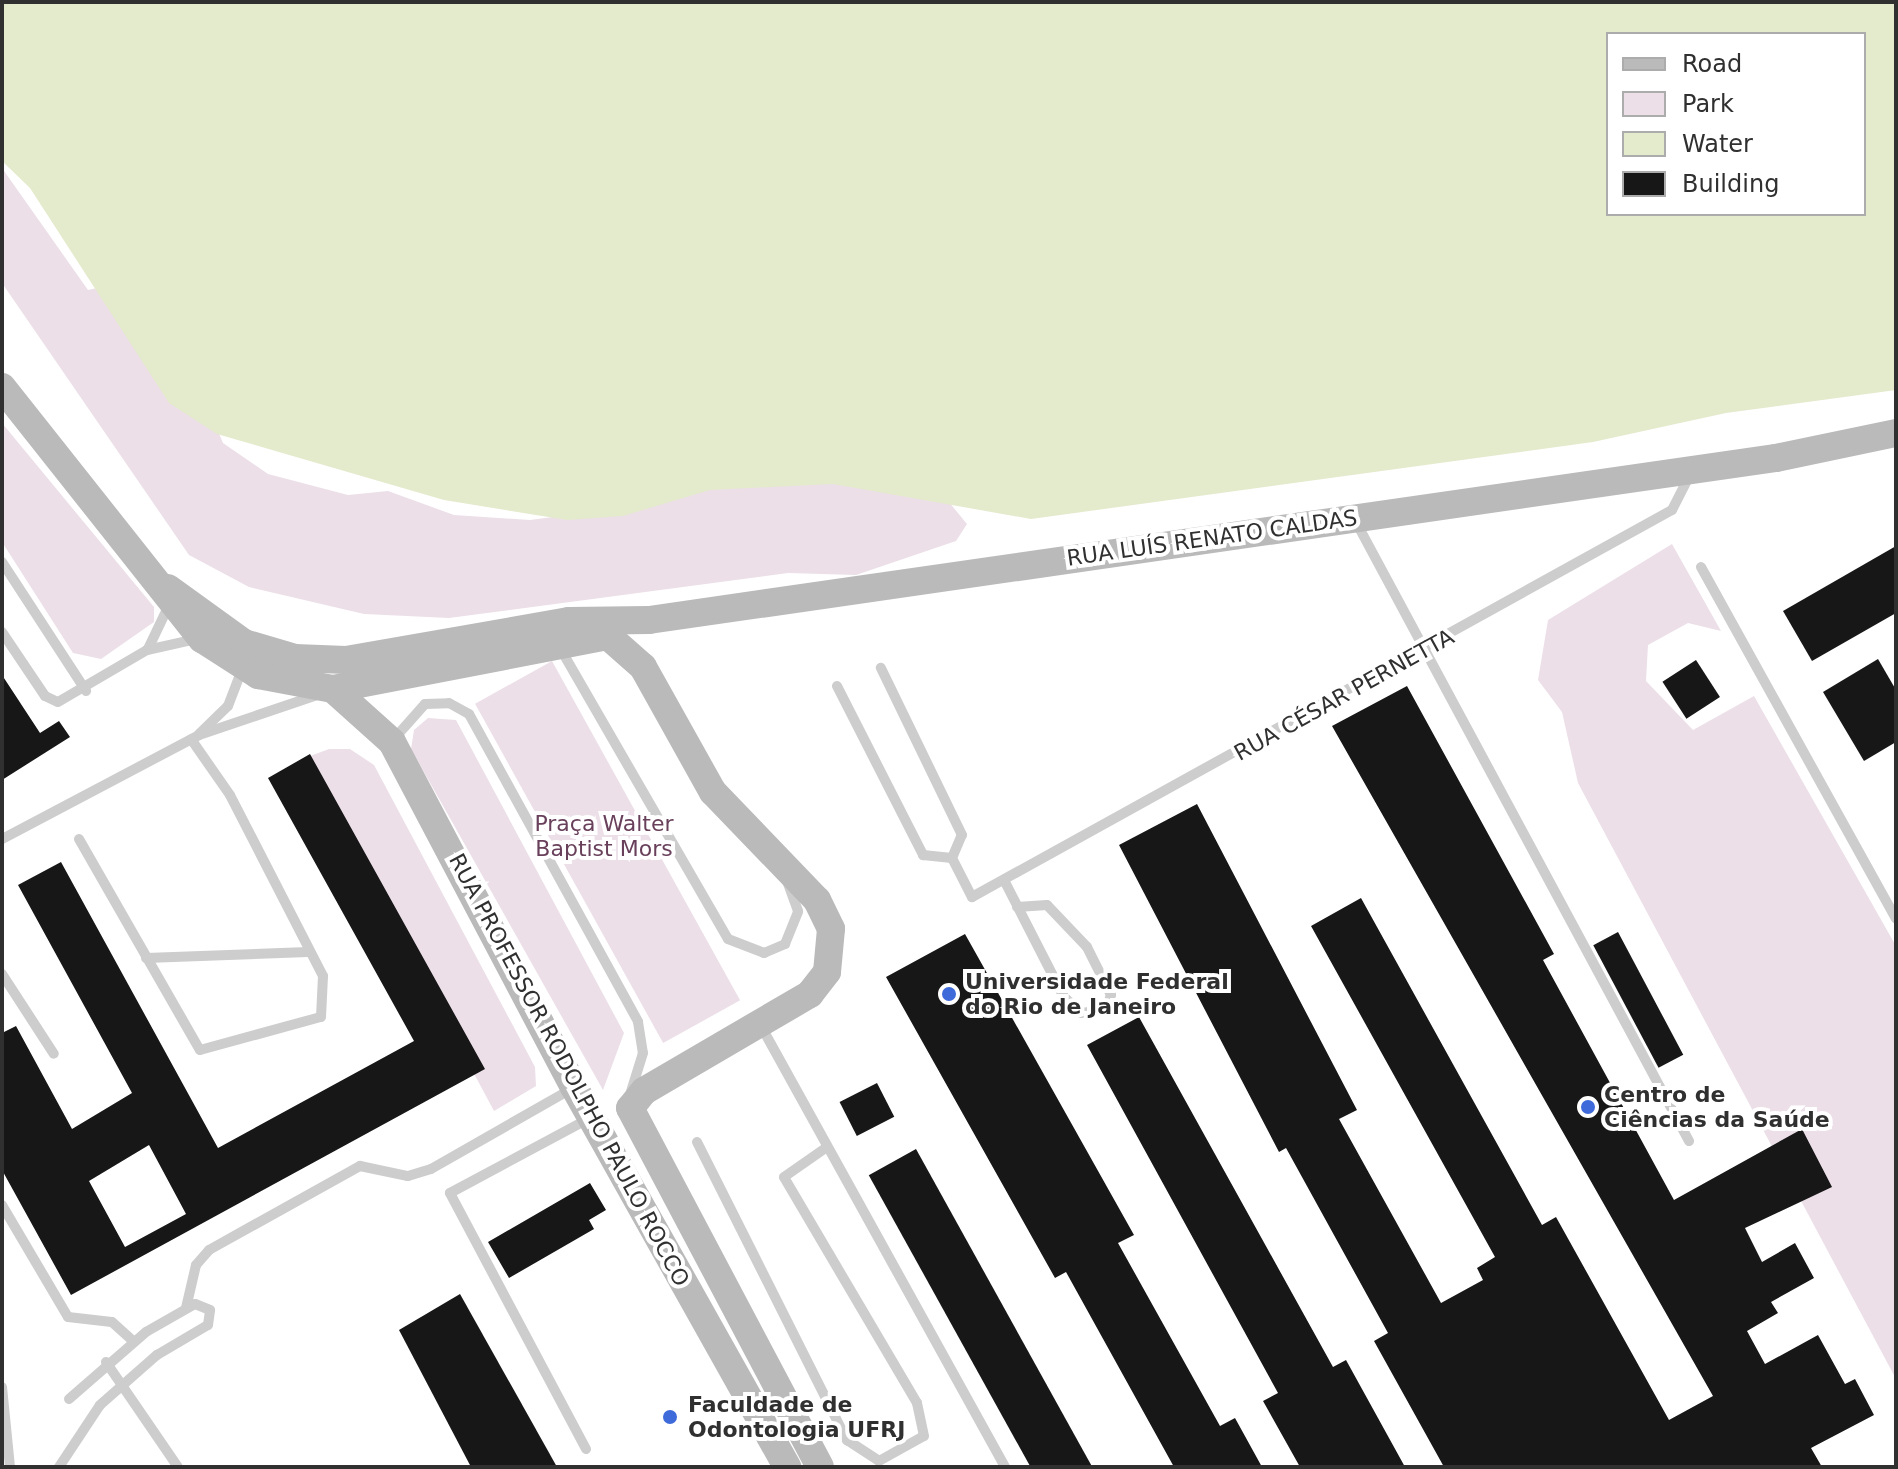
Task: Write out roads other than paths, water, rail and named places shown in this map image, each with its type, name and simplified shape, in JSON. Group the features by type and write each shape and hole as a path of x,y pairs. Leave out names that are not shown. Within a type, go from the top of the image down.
{"street":[{"path":"2,387 168,588 202,639 242,667 330,689"},
{"name":"RUA LUÍS RENATO CALDAS","path":"168,588 232,636 275,654 319,661 564,634 1353,517 1776,458 1896,433"},
{"name":"RUA LUÍS RENATO CALDAS","path":"330,689 564,634 609,637 649,620"},
{"path":"609,637 643,667 713,792 817,900 831,929 832,956 819,986 760,1025 644,1091 630,1108"},
{"name":"RUA PROFESSOR RODOLPHO PAULO ROCCO","path":"330,689 392,742 574,1087 787,1467"},
{"name":"RUA PROFESSOR RODOLPHO PAULO ROCCO","path":"630,1108 820,1467"}],"lane":[{"name":"RUA CÉSAR PERNETTA","path":"952,858 972,897 1428,649 1672,510 1693,469"},
{"path":"1353,517 1428,649 1689,1141"},
{"path":"2,562 86,691"},
{"path":"1701,567 1896,919"},
{"path":"147,650 166,621 168,588"},
{"path":"2,632 45,696 66,702 147,650 202,639"},
{"path":"564,634 716,925 753,952 785,944 797,923 777,860"},
{"name":"RUA LUÍS RENATO CALDAS","path":"195,737 228,706 242,667"},
{"path":"837,686 923,855 952,858 962,835 881,668"},
{"name":"RUA LUÍS RENATO CALDAS","path":"2,839 195,737 274,715 330,689"},
{"path":"392,742 425,704 449,703 469,714 638,1022 644,1046 630,1108"},
{"path":"79,839 146,958 205,1051 321,1017 326,992 308,952 230,795 195,737"},
{"path":"1004,880 1017,907 1064,997 1081,1013 1106,1010 1111,995 1087,947 1047,905 1017,907"},
{"path":"146,958 308,952"},
{"path":"2,974 54,1054"},
{"path":"760,1025 1005,1467"},
{"path":"186,1308 192,1276 209,1250 360,1166 408,1176 431,1169 574,1087"},
{"path":"586,1449 450,1193 591,1118"},
{"path":"697,1142 847,1440 879,1461 903,1454 924,1436 917,1403 784,1177 827,1147"},
{"path":"2,1205 62,1311 77,1322 112,1322 133,1341"},
{"path":"59,1467 121,1384 208,1325 207,1306 186,1308 133,1341 106,1362 69,1399"},
{"path":"106,1362 178,1467"},
{"path":"2,1387 10,1467"}],"water":[{"path":"2,2 1896,2 1896,390 1726,413 1593,442 1031,519 833,484 710,490 623,516 567,520 444,500 217,434 169,403 30,188 2,161"}],"place":[{"name":"Universidade Federal do Rio de Janeiro","path":"949,994"},
{"name":"Centro de Ciências da Saúde","path":"1588,1107"},
{"name":"Faculdade de Odontologia UFRJ","path":"670,1417"}],"park label":[{"name":"Praça Walter Baptist Mors","path":"604,836"}]}
